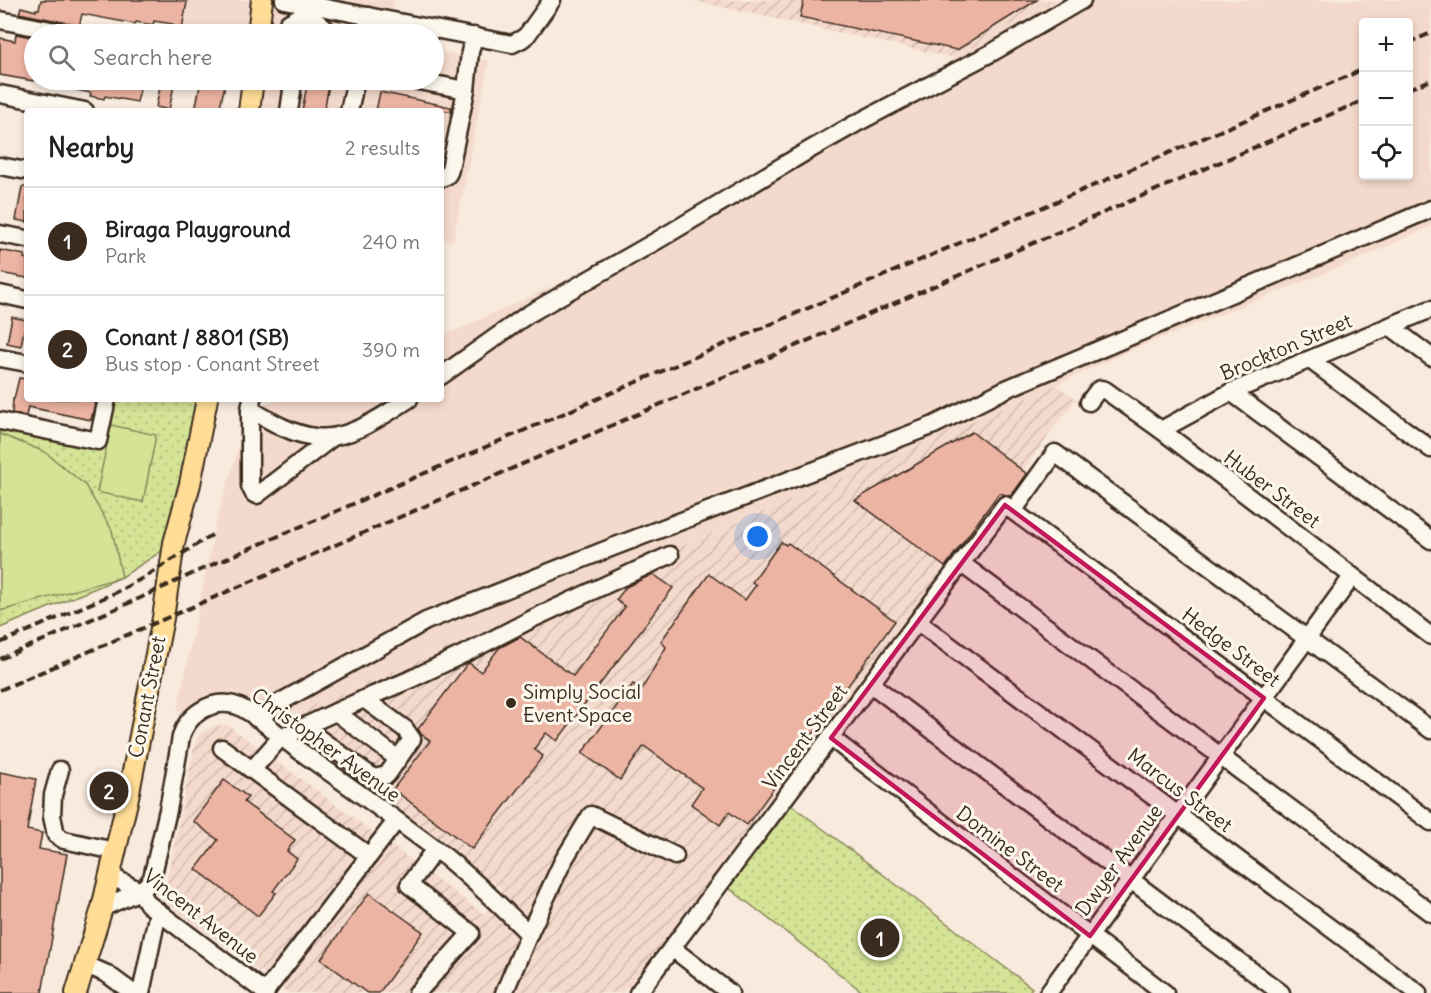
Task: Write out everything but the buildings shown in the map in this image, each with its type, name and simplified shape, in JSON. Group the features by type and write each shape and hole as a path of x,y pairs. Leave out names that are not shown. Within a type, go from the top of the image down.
{"main road":[{"path":"259,24 262,0"},
{"path":"249,108 252,90"},
{"name":"Conant Street","path":"76,993 102,908 127,802 163,618 174,543 190,484 206,402"}],"street":[{"path":"444,30 512,44 527,35 552,0"},
{"path":"444,374 526,315 855,124 993,52 1082,0"},
{"path":"302,15 341,5 369,16 411,24"},
{"path":"368,24 369,16"},
{"path":"0,20 24,25"},
{"path":"444,177 450,169 474,36"},
{"path":"444,86 466,90"},
{"path":"289,108 292,90"},
{"path":"350,108 354,90"},
{"path":"0,94 70,108"},
{"path":"0,166 24,170"},
{"path":"256,718 426,621 934,425 1006,389 1431,209"},
{"path":"0,234 24,238"},
{"path":"0,294 24,299"},
{"name":"Brockton Street","path":"1161,430 1231,392 1431,309"},
{"path":"1390,326 1431,357"},
{"path":"0,358 24,362"},
{"path":"1310,360 1431,449"},
{"name":"Huber Street","path":"1089,402 1098,390 1105,390 1161,430 1431,636"},
{"path":"1231,392 1431,540"},
{"path":"0,421 98,441 106,402"},
{"path":"251,404 277,425 315,438 333,437 371,424 404,402"},
{"path":"251,404 250,486 254,494 257,495 333,437"},
{"name":"Vincent Street","path":"638,993 962,564 1055,453 1307,639"},
{"name":"Hedge Street","path":"1009,508 1431,822"},
{"path":"252,770 281,737 451,660 534,618 670,555"},
{"path":"962,564 1431,913"},
{"name":"Dwyer Avenue","path":"1048,993 1353,577"},
{"name":"Marcus Street","path":"918,622 1418,993"},
{"path":"1307,639 1431,730"},
{"path":"871,684 1281,993"},
{"path":"303,727 374,778 387,775 412,739 405,729 364,699"},
{"name":"Christopher Avenue","path":"140,891 152,878 168,810 181,737 187,723 197,713 210,706 225,703 241,706 435,849 495,900 529,934"},
{"path":"336,712 398,759"},
{"name":"Domine Street","path":"831,738 1164,993"},
{"path":"222,748 369,856"},
{"path":"60,770 53,795 52,816 56,836 64,840 116,851"},
{"path":"504,993 563,861 591,814 675,856"},
{"path":"265,992 396,820"},
{"path":"417,993 471,933 409,885 435,849"},
{"name":"Vincent Avenue","path":"109,875 140,891 148,904 265,992"},
{"path":"102,908 140,891"},
{"path":"141,993 158,912"},
{"path":"672,948 730,993"},
{"path":"84,964 107,974 133,993"}],"highlighted area":[{"path":"1005,505 1264,698 1090,936 831,738"}],"shaded area":[{"path":"180,0 394,0 389,20 345,12 342,24 174,24"},
{"path":"690,0 1052,0 955,58"},
{"path":"1045,0 1431,0 1431,226 1357,260 1131,350 1056,385 273,723 234,692 177,713 216,522 250,409 270,402 444,402 444,336 593,268 919,83"},
{"path":"444,52 489,61 453,241 444,239 444,108 249,108 252,90 444,90"},
{"path":"1056,385 1076,399 636,993 627,986 622,993 288,993 163,900 195,743 199,735 217,725 229,726 484,914 502,889 273,723"}],"green space":[{"path":"106,402 206,402 174,543 122,577 0,628 0,421 98,441"},
{"path":"111,425 156,435 143,502 97,492"},
{"path":"0,434 45,452 85,485 112,530 122,577 0,611"},
{"path":"789,803 1032,988 1028,993 864,993 729,888"}],"railway":[{"path":"1413,41 1431,33"},
{"path":"0,659 209,566 1359,71"},
{"path":"1413,87 1431,80"},
{"path":"0,690 1359,102"},
{"path":"0,643 117,592 212,535"}],"place":[{"name":"Simply Social Event Space","path":"511,703"},
{"name":"Conant / 8801 (SB)","path":"109,791"},
{"name":"Biraga Playground","path":"880,938"}]}
